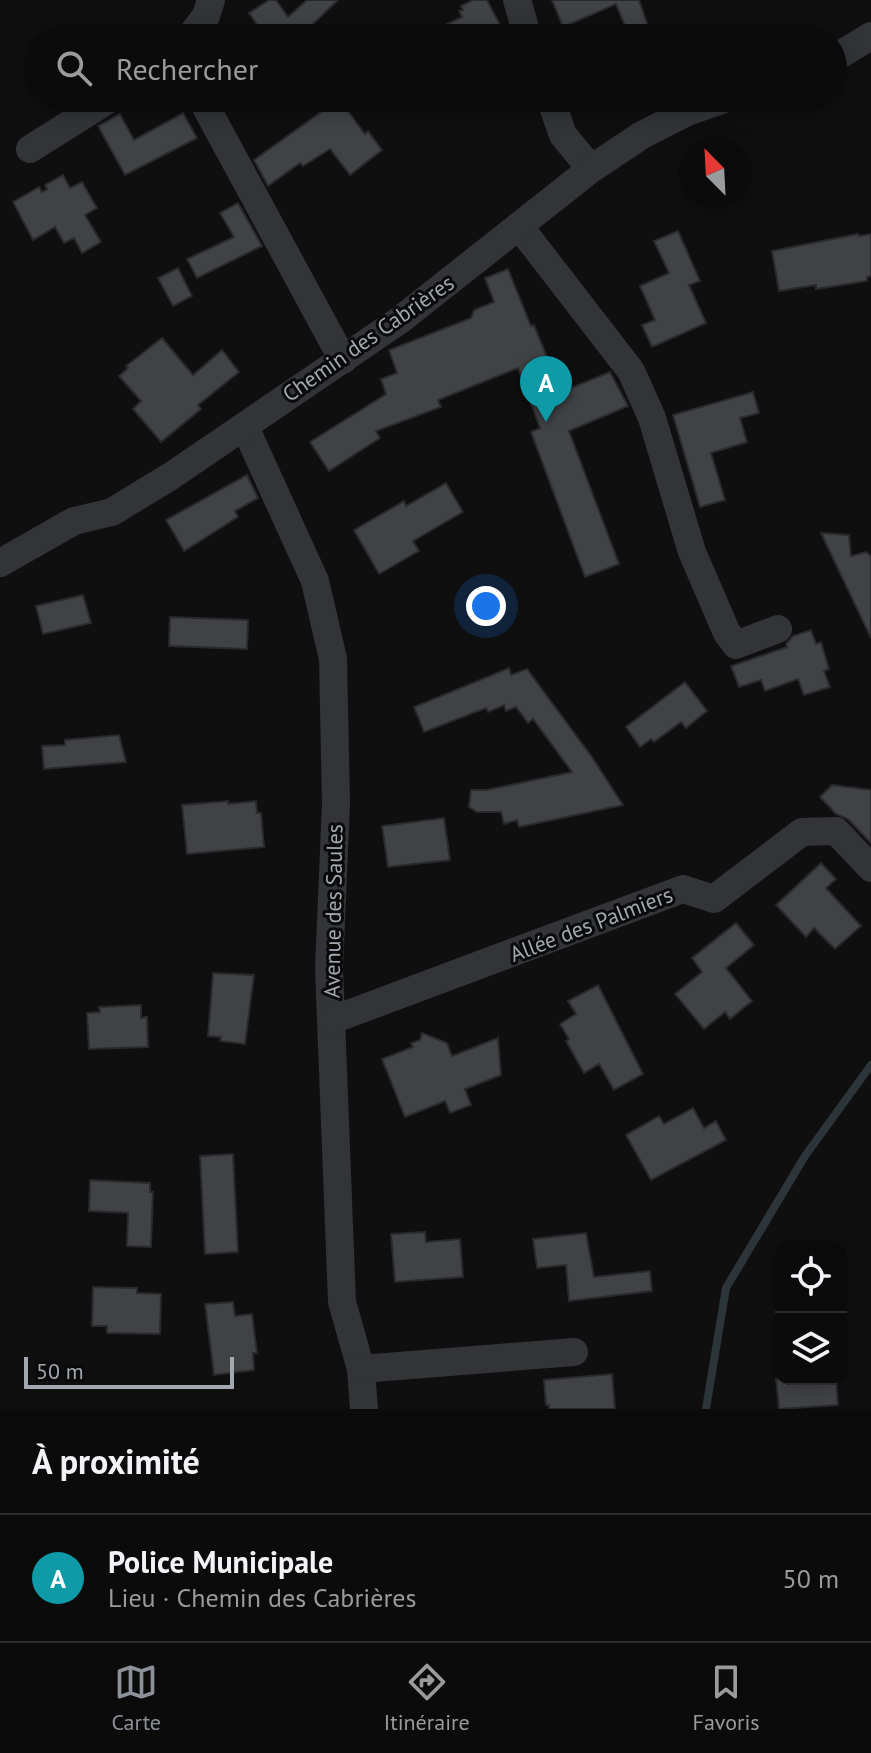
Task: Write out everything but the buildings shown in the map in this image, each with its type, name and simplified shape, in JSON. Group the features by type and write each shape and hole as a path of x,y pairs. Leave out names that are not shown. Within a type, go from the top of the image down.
{"street":[{"path":"200,24 211,0"},
{"path":"517,0 524,24"},
{"path":"847,51 871,36"},
{"path":"30,149 89,112"},
{"path":"209,112 343,360"},
{"path":"555,112 563,135 591,169"},
{"name":"Chemin des Cabrières","path":"0,563 74,521 112,512 245,427 283,397 400,320 591,169 642,135 687,112"},
{"path":"519,226 631,371 652,418 692,552 727,633 736,645 778,629"},
{"name":"Avenue des Saules","path":"245,427 315,581 333,659 336,803 329,968 342,1302 361,1369 364,1409"},
{"name":"Allée des Palmiers","path":"332,1020 683,889 714,899 802,832 836,831 871,868"},
{"path":"361,1369 574,1352"}],"waterway":[{"path":"706,1409 726,1288 805,1156 871,1065"}],"place":[{"name":"Police Municipale","path":"546,422"}]}
